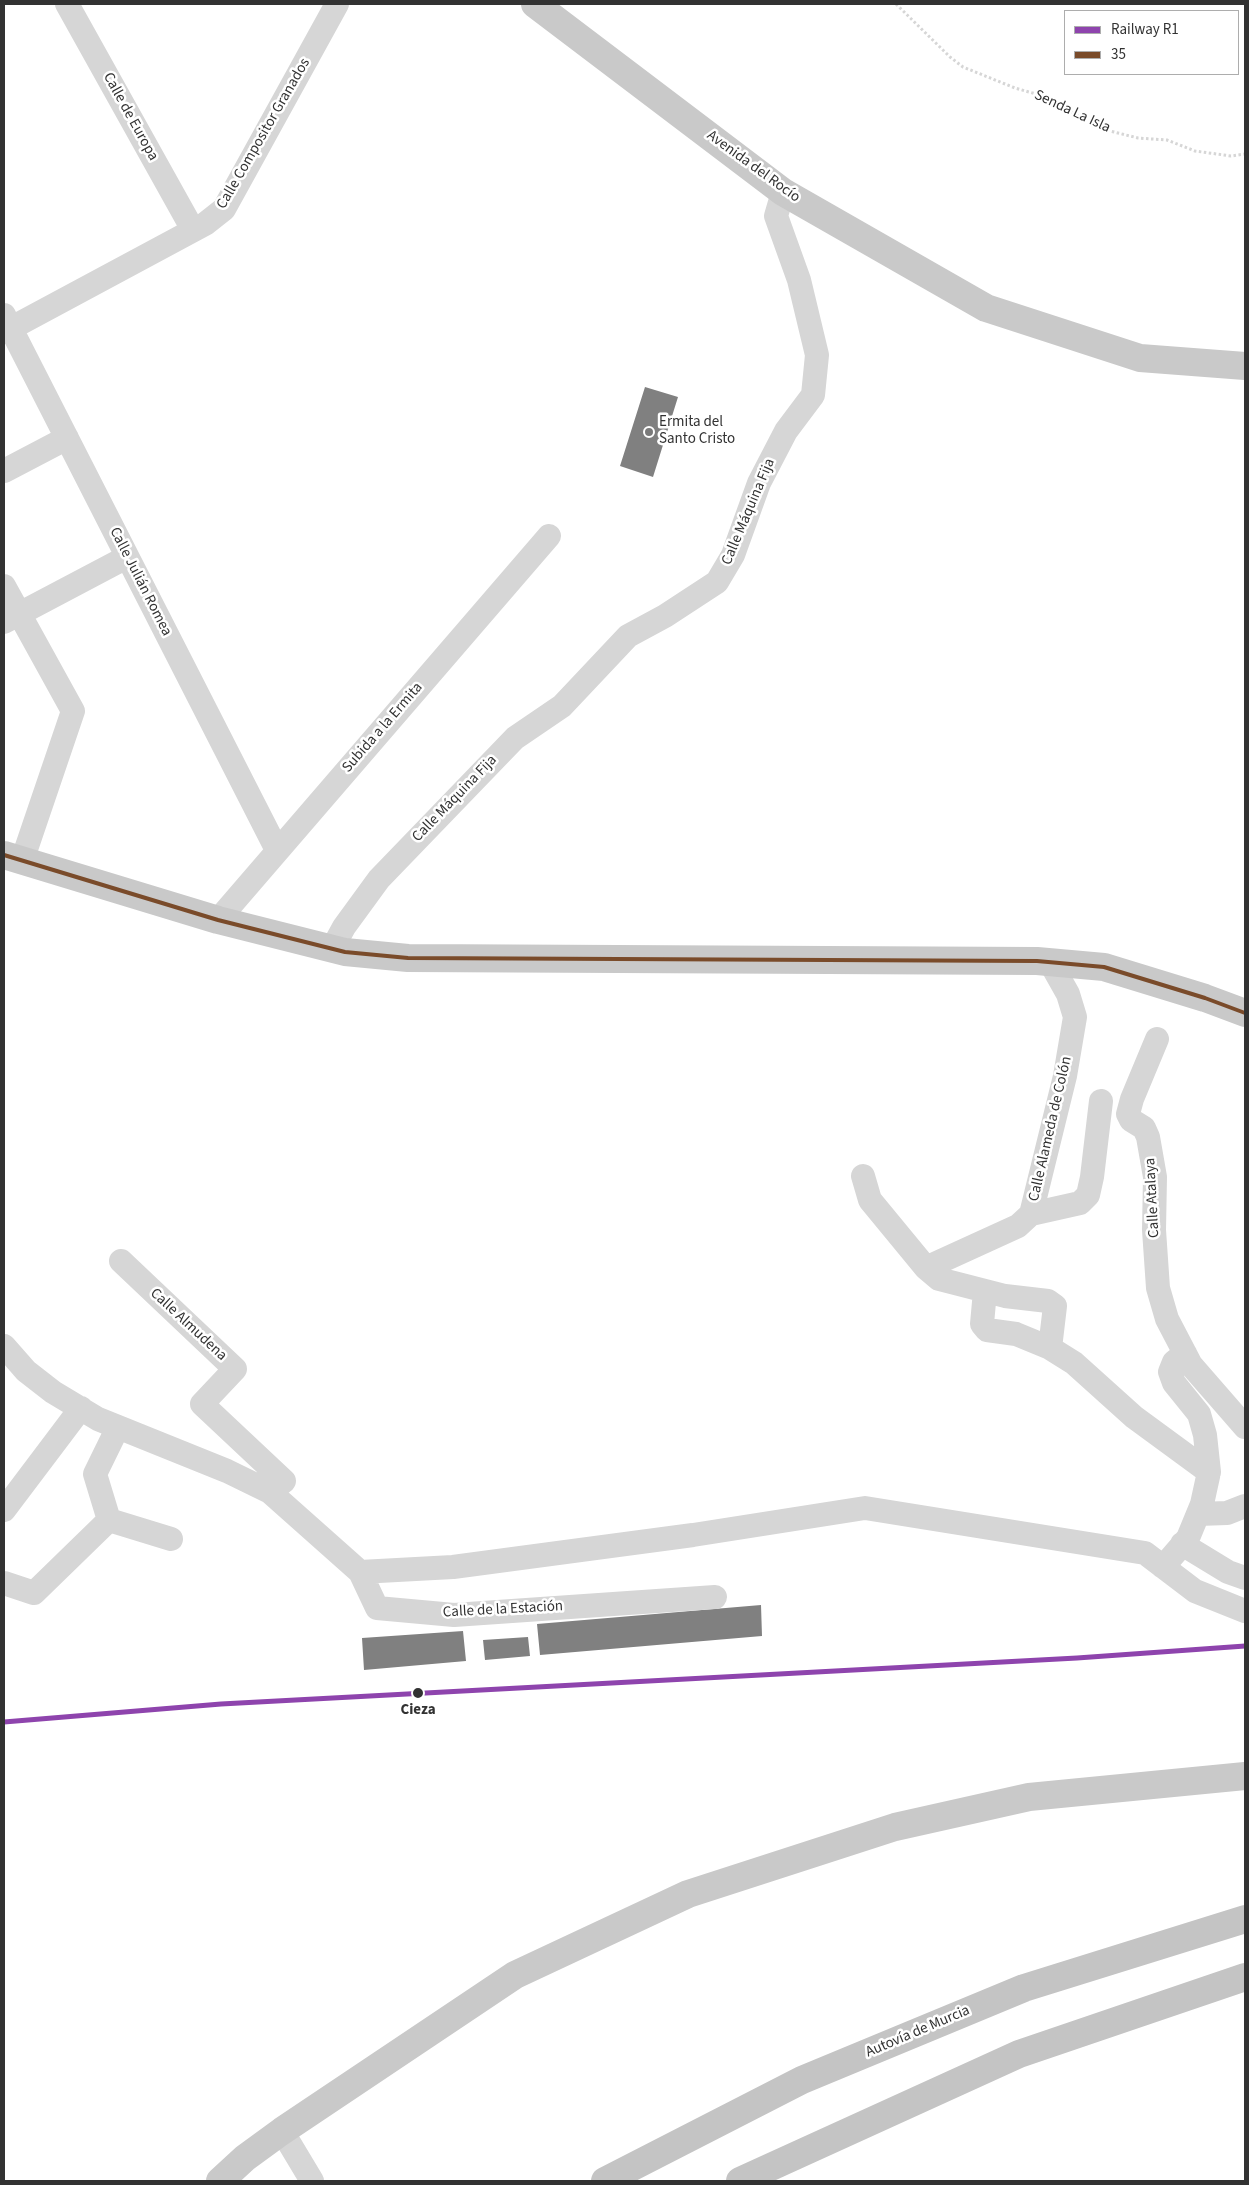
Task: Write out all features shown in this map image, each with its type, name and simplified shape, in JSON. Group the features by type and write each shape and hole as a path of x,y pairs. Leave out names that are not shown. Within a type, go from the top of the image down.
{"highway":[{"name":"Autovía de Murcia","path":"605,2181 802,2080 1024,1988 1245,1919"},
{"path":"740,2181 1019,2054 1245,1977"}],"main road":[{"name":"Avenida del Rocío","path":"535,4 783,192 986,308 1140,358 1245,366"},
{"path":"13,858 218,920 332,948 408,958 1050,962 1104,967 1205,998 1245,1013"},
{"path":"220,2181 245,2158 282,2131 515,1975 688,1894 895,1827 1029,1796 1245,1776"}],"street":[{"name":"Calle de Europa","path":"67,4 193,230"},
{"name":"Calle Compositor Granados","path":"6,325 205,224 224,209 333,5"},
{"name":"Calle Máquina Fija","path":"332,948 344,927 379,879 515,738 562,706 628,636 665,616 717,582 733,555 759,483 786,431 813,394 817,355 799,280 776,216 783,192"},
{"name":"Calle Julián Romea","path":"6,325 277,850"},
{"path":"4,471 66,438"},
{"name":"Subida a la Ermita","path":"218,920 548,536"},
{"path":"11,618 127,557"},
{"path":"4,586 11,618 73,711 13,858"},
{"name":"Calle Alameda de Colón","path":"926,1268 1018,1226 1031,1214 1065,1076 1075,1017 1068,994 1050,962"},
{"name":"Calle Atalaya","path":"1158,1040 1132,1099 1128,1114 1131,1120 1144,1128 1148,1137 1155,1177 1154,1230 1158,1288 1167,1319 1188,1359"},
{"path":"1031,1214 1080,1203 1088,1195 1101,1102"},
{"path":"863,1176 870,1200 926,1268 939,1279 985,1291 1048,1301 1055,1306 1050,1348"},
{"name":"Calle Almudena","path":"121,1261 235,1369 202,1404 284,1481 270,1492"},
{"path":"985,1291 982,1324 987,1330 1016,1334 1050,1348 1074,1363 1134,1417 1208,1472"},
{"name":"Calle de la Estación","path":"4,1346 26,1371 53,1392 98,1419 227,1471 270,1492 360,1572 377,1608 454,1615 715,1597"},
{"path":"1163,1567 1188,1538 1202,1504 1208,1472 1205,1435 1199,1414 1174,1383 1170,1372 1174,1362 1188,1359 1245,1427"},
{"path":"4,1510 14,1481 81,1408"},
{"path":"109,1520 95,1474 118,1428"},
{"path":"1198,1514 1227,1514 1245,1506"},
{"path":"360,1572 453,1567 694,1535 865,1508 1145,1553 1195,1591 1245,1611"},
{"path":"109,1520 171,1539"},
{"path":"4,1583 34,1594 109,1520"},
{"path":"1182,1544 1228,1572 1245,1578"},
{"path":"282,2131 312,2181"}],"path":[{"name":"Senda La Isla","path":"896,4 950,57 963,67 1015,88 1043,96 1102,129 1138,138 1167,140 1195,150 1231,156 1245,154"}],"building":[{"name":"Ermita del Santo Cristo","path":"645,387 678,397 653,477 620,466"},
{"path":"761,1605 762,1636 540,1655 537,1624"},
{"path":"463,1631 466,1661 364,1670 362,1638"},
{"path":"528,1637 530,1656 485,1660 483,1640"}],"rail line":[{"name":"R1","path":"4,1722 221,1704 1077,1658 1245,1646"}],"transit line":[{"name":"35","path":"4,855 218,920 345,952 408,958 1037,961 1104,967 1205,998 1245,1013"}],"place":[{"name":"Ermita del Santo Cristo","path":"649,432"},
{"name":"Cieza","path":"418,1693"}]}
